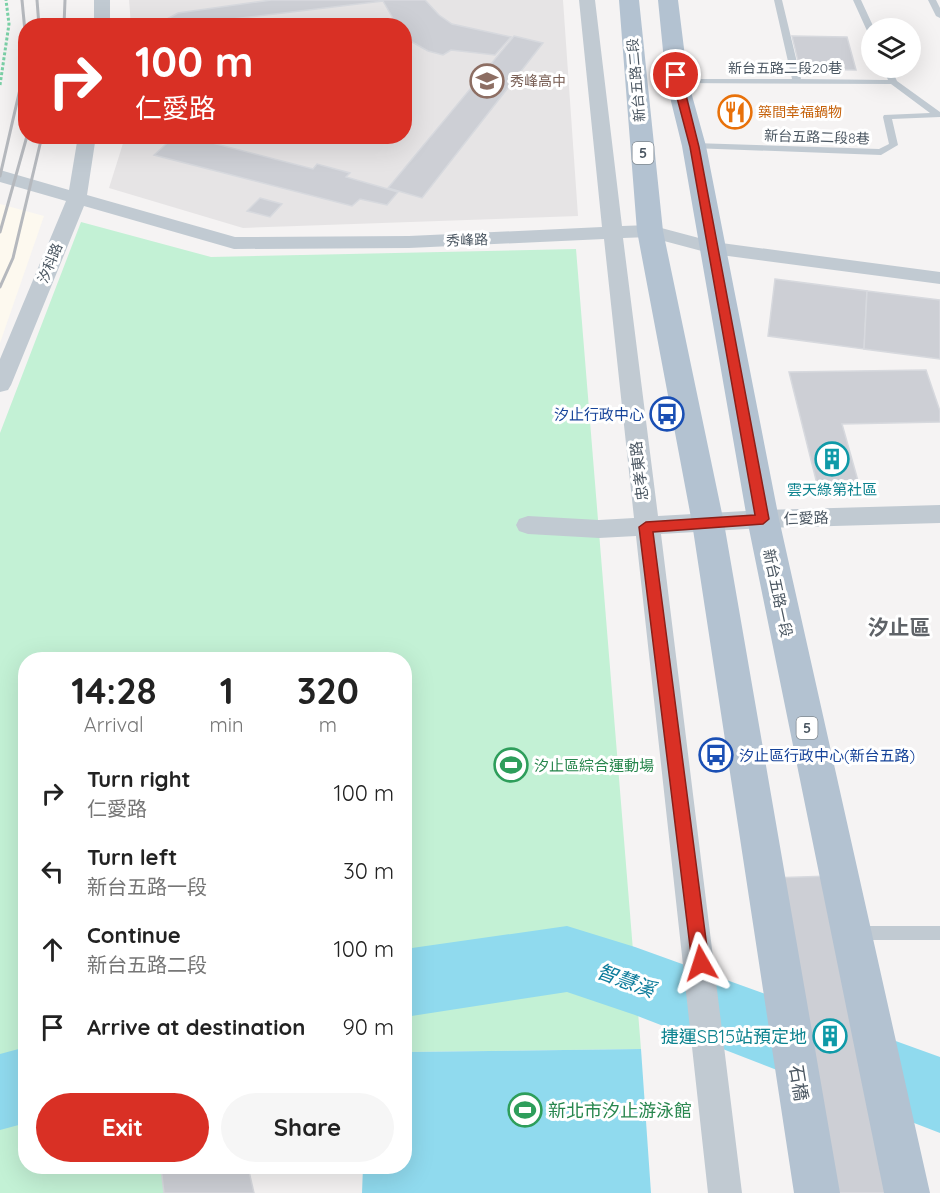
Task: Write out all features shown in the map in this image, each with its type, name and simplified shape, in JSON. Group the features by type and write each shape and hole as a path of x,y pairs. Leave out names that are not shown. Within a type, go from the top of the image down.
{"main road":[{"name":"新台五路二段","path":"629,0 650,231"},
{"name":"5","path":"668,0 677,81 694,147 713,248"},
{"name":"5","path":"650,231 708,523"},
{"name":"新台五路一段","path":"713,248 763,519 851,934"},
{"name":"石橋","path":"708,523 817,1193"},
{"name":"5","path":"851,934 907,1193"}],"street":[{"path":"102,0 102,18"},
{"name":"忠孝東路","path":"587,0 646,527 698,940 724,1179"},
{"name":"汐科路","path":"0,385 77,199 86,144"},
{"name":"秀峰路","path":"0,176 234,243 409,242 650,231 713,248 940,278"},
{"name":"仁愛路","path":"528,525 599,530 763,519 940,514"}],"lane":[{"path":"778,0 797,81"},
{"path":"856,0 865,18"},
{"path":"932,0 940,16"},
{"path":"891,78 893,82 939,115"},
{"name":"新台五路二段20巷","path":"677,81 893,82"},
{"name":"新台五路二段8巷","path":"694,147 881,152 894,145 887,117 939,115"},
{"path":"851,934 940,933"}],"path":[{"path":"0,85 9,24 6,0"}],"shaded area":[{"name":"秀峰高中","path":"129,0 563,0 578,216 243,228 109,188 123,144 412,144 412,18 130,18"},
{"path":"0,204 44,216 0,343"}],"green space":[{"name":"汐止區綜合運動場","path":"81,222 211,257 576,249 641,1049 412,1052 412,652 18,652 18,1174 162,1174 164,1193 0,1193 0,433"}],"water":[{"name":"新北市汐止游泳館","path":"641,1049 651,1193 362,1193 363,1174 412,1174 412,1052"}],"building":[{"path":"271,0 425,0 439,15 452,24 511,37 495,55 451,50 443,55 428,51 412,42 412,18 393,18 383,1 241,18 169,18 178,13"},
{"path":"514,36 543,43 422,198 388,188"},
{"path":"792,36 847,37 856,70 800,69"},
{"path":"166,144 216,144 313,169 317,164 350,173 346,177 398,192 387,205 360,199 352,206 154,155"},
{"path":"260,198 282,204 270,217 247,211"},
{"path":"775,279 867,291 864,349 768,336"},
{"path":"867,291 940,300 940,359 864,349"},
{"name":"雲天綠第社區","path":"926,370 940,411 940,422 842,424 862,495 820,496 789,372"},
{"name":"捷運SB15站預定地","path":"830,876 894,1193 826,1193 771,878"},
{"path":"162,1174 250,1174 254,1193 164,1193"}],"waterway":[{"name":"智慧溪","path":"412,981 567,959 635,981 940,1095"},
{"name":"智慧溪","path":"0,1092 18,1087"}],"railway":[{"path":"22,0 24,18"},
{"path":"37,0 38,18"},
{"path":"64,18 65,0"},
{"path":"0,176 18,98"},
{"path":"0,232 25,144"},
{"path":"0,287 13,258 40,144"}],"place":[{"name":"秀峰高中","path":"487,81"},
{"name":"築間幸福鍋物","path":"735,112"},
{"name":"汐止行政中心","path":"667,414"},
{"name":"雲天綠第社區","path":"832,459"},
{"name":"汐止區行政中心(新台五路)","path":"716,755"},
{"name":"汐止區綜合運動場","path":"511,765"},
{"name":"捷運SB15站預定地","path":"830,1036"},
{"name":"新北市汐止游泳館","path":"525,1110"}],"district":[{"name":"汐止區","path":"899,627"}],"route":[{"path":"676,75 694,147 763,519 646,527 701,963"}]}
